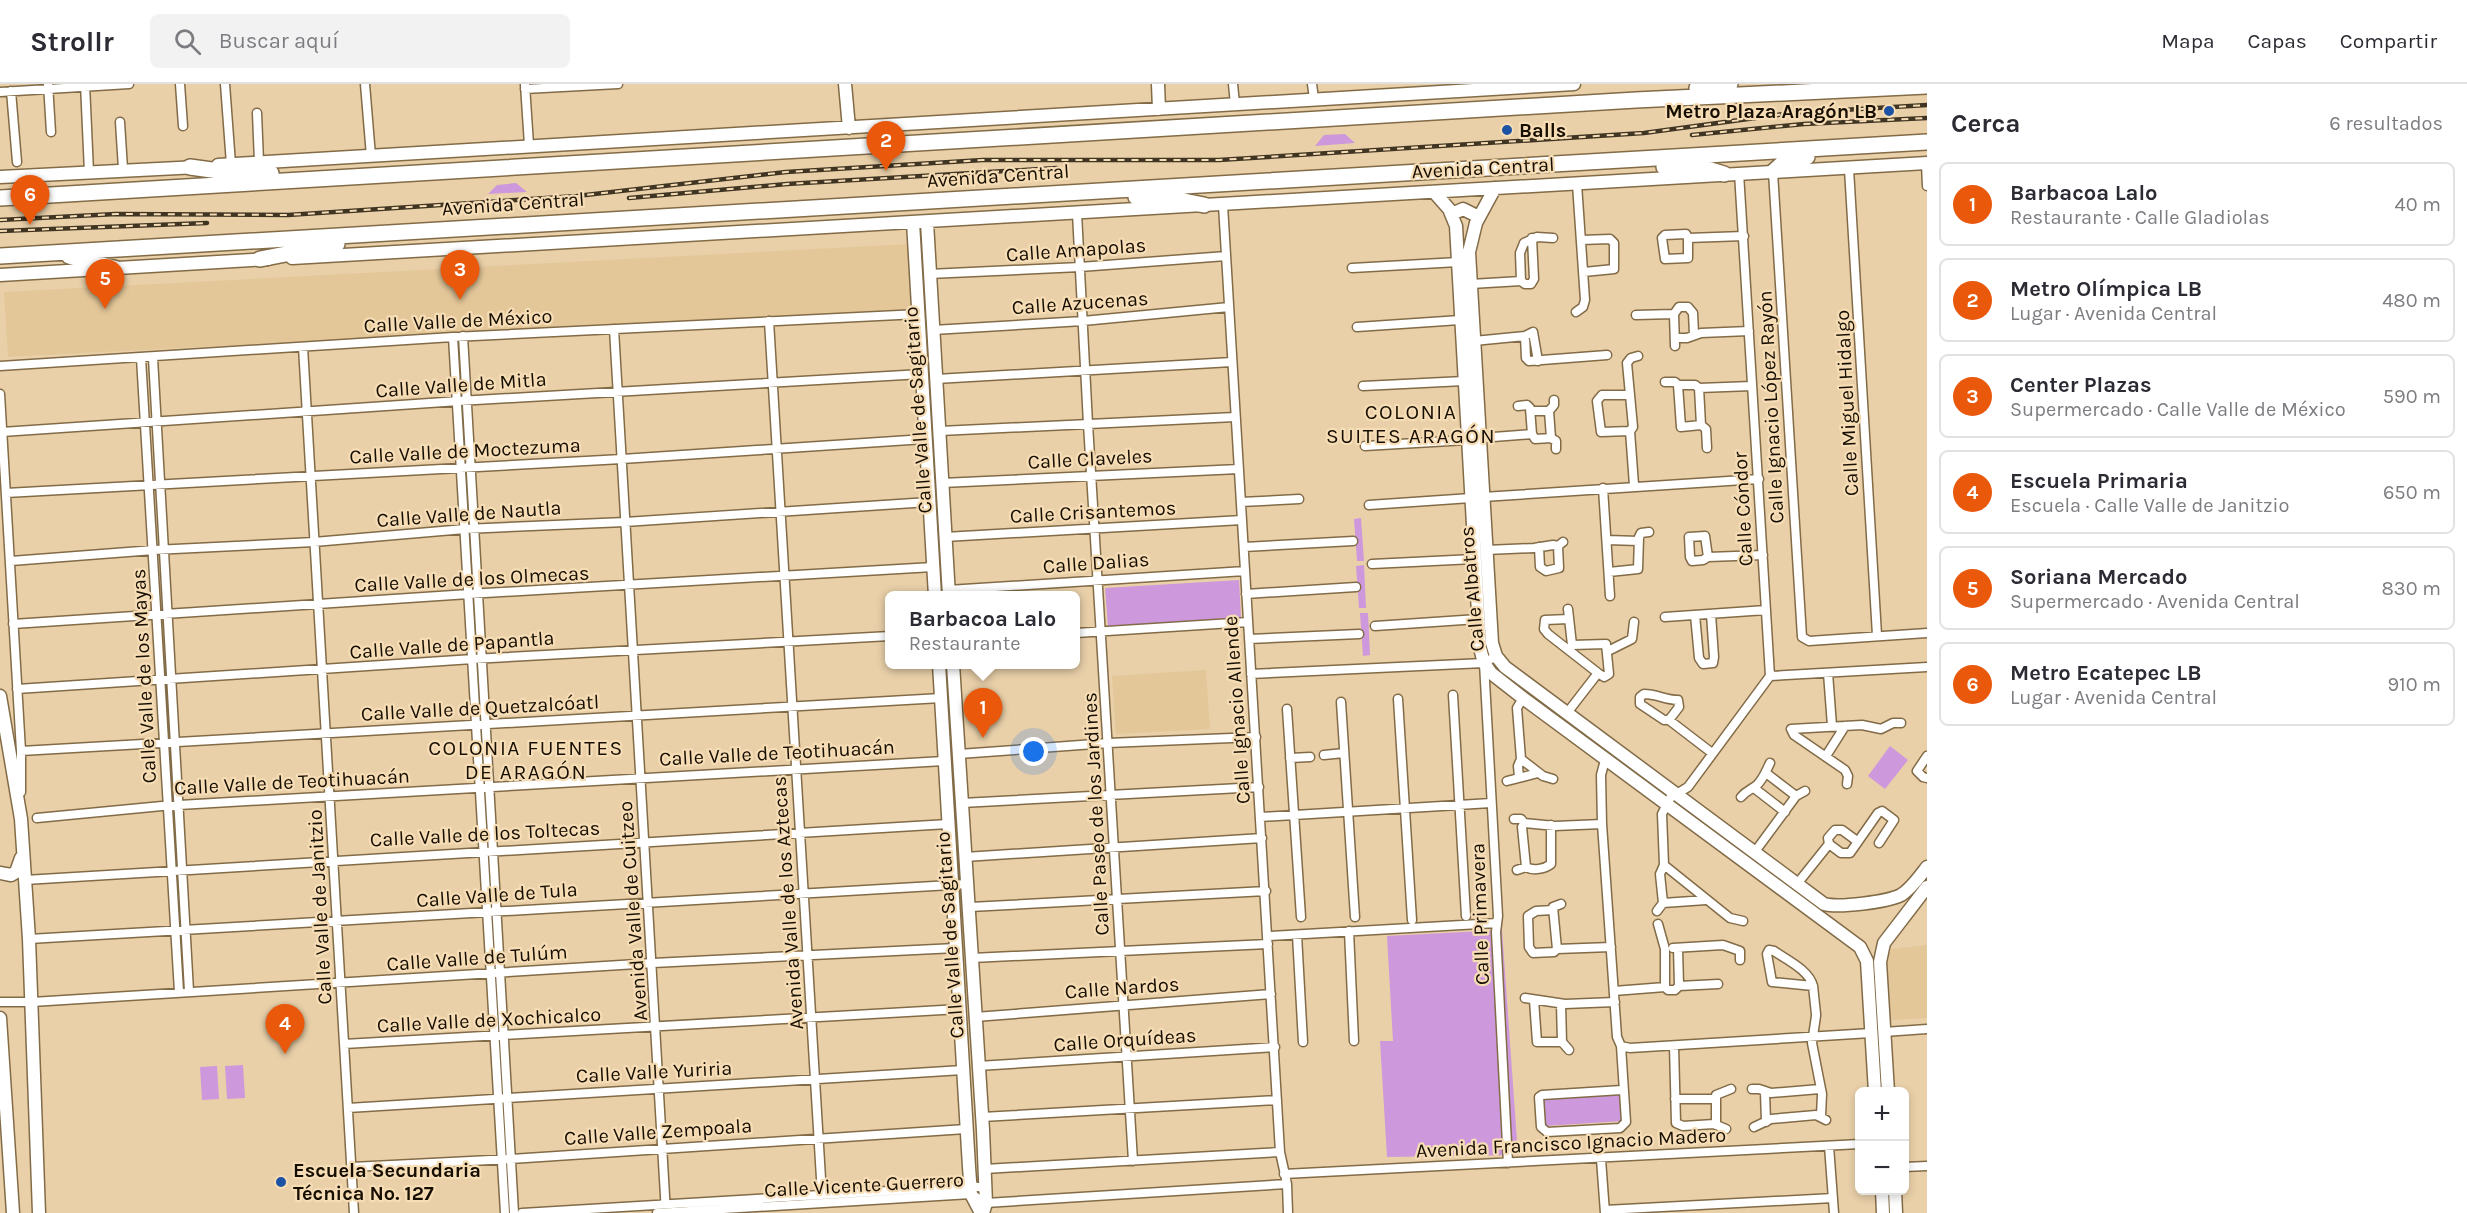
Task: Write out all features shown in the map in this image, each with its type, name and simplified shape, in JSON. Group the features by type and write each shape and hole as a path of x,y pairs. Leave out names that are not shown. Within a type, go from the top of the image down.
{"highway":[{"path":"1636,100 1662,92 1730,84"},
{"name":"Avenida Central","path":"0,198 1913,85"},
{"name":"Avenida Central","path":"0,256 1927,142"},
{"path":"1773,172 1782,162 1816,156 1846,146"},
{"path":"1604,162 1704,168 1732,173"},
{"path":"190,167 268,173 306,180"},
{"path":"1094,191 1174,199 1204,205"},
{"path":"260,259 396,232"},
{"path":"57,252 117,269"}],"street":[{"path":"0,92 48,87 129,84"},
{"path":"180,84 183,126"},
{"path":"225,84 231,164"},
{"path":"365,84 371,156"},
{"path":"529,145 525,86 618,84"},
{"path":"845,84 849,128"},
{"path":"1158,84 1159,109"},
{"path":"1233,84 1234,104"},
{"path":"1312,84 1314,99"},
{"path":"0,177 849,128 1473,87 1574,84"},
{"path":"85,86 89,172"},
{"path":"48,87 51,132"},
{"path":"11,91 17,162"},
{"path":"256,113 259,162"},
{"path":"120,122 123,169"},
{"path":"1926,163 1927,186"},
{"name":"Avenida Central","path":"0,275 1926,163"},
{"name":"Calle Miguel Hidalgo","path":"1849,169 1877,635"},
{"name":"Calle Ignacio López Rayón","path":"1773,172 1801,634 1803,639 1877,635"},
{"name":"Calle Cóndor","path":"1732,173 1744,236 1770,676"},
{"path":"1576,312 1583,307 1585,300 1577,184"},
{"name":"Calle Albatros","path":"1496,188 1479,217 1470,242 1480,438 1474,559 1480,648 1484,663 1496,678 1522,698 1862,950"},
{"name":"Calle Albatros","path":"1434,192 1452,214 1456,226 1467,440 1486,550 1492,643 1496,656 1504,667 1754,853 1824,904 1837,906"},
{"name":"Calle Ignacio Allende","path":"1223,205 1280,1152 1287,1184 1288,1213"},
{"path":"1452,214 1463,209 1479,217"},
{"name":"Calle Paseo de los Jardines","path":"1077,213 1132,1161"},
{"name":"Calle Valle de Sagitario","path":"913,222 935,591"},
{"name":"Calle Valle de Sagitario","path":"927,222 949,591"},
{"path":"1688,238 1744,236"},
{"path":"1521,280 1521,250 1524,243 1532,238 1553,238"},
{"path":"1471,284 1521,280 1527,285 1533,281 1532,238"},
{"path":"1581,240 1613,240 1614,269 1584,272"},
{"name":"Calle Amapolas","path":"929,274 1080,267 1226,256"},
{"path":"1352,268 1458,262"},
{"path":"1694,334 1693,313 1690,308 1681,306 1674,314 1675,342 1694,334 1749,331"},
{"name":"Calle Azucenas","path":"933,330 1083,321 1229,308"},
{"name":"Calle Valle de México","path":"0,366 463,336 919,314"},
{"path":"1636,315 1674,314"},
{"path":"1357,327 1460,320"},
{"name":"Avenida Valle de los Aztecas","path":"769,321 822,1195"},
{"name":"Avenida Valle de Cuitzeo","path":"614,329 666,1210"},
{"path":"1474,341 1535,333 1538,361 1607,355"},
{"path":"463,336 463,401 473,594 507,1159 514,1213"},
{"path":"453,337 463,401"},
{"name":"Calle Valle de Janitzio","path":"303,347 354,1213"},
{"path":"1634,485 1630,431 1633,427 1627,363 1631,358 1638,356"},
{"name":"Calle Valle de los Mayas","path":"153,357 189,991"},
{"name":"Calle Valle de los Mayas","path":"141,358 147,421 178,992"},
{"path":"936,379 1232,362"},
{"name":"Calle Valle de Mitla","path":"2,432 157,420 922,374"},
{"path":"1363,386 1464,381"},
{"path":"1665,382 1695,385 1699,388 1752,386"},
{"path":"1678,385 1678,430 1701,425"},
{"path":"1699,388 1701,425 1706,429 1707,448"},
{"path":"0,394 21,751 22,847 32,1002 39,1213"},
{"path":"1630,395 1601,396 1598,401 1600,432 1630,431"},
{"path":"1551,438 1549,411 1554,405 1554,400"},
{"path":"1518,406 1527,405 1531,411 1534,439 1551,438 1556,441 1556,449"},
{"path":"1531,411 1549,411"},
{"path":"940,431 1235,417"},
{"path":"1480,438 1532,434"},
{"name":"Calle Valle de Moctezuma","path":"6,493 622,459 925,439"},
{"path":"1365,446 1467,440"},
{"name":"Calle Claveles","path":"942,483 1239,469"},
{"path":"1369,506 1634,485 1758,479"},
{"path":"1603,488 1610,596"},
{"path":"1241,502 1299,499"},
{"name":"Calle Valle de Nautla","path":"11,561 154,550 314,542 470,529 625,522 929,502"},
{"name":"Calle Crisantemos","path":"945,537 1242,520"},
{"path":"1609,572 1638,569 1640,534 1649,532"},
{"path":"1607,540 1639,541"},
{"path":"1244,547 1353,542"},
{"path":"1486,550 1560,544 1559,568 1546,571 1540,567 1539,547"},
{"path":"1708,557 1763,555"},
{"path":"1372,564 1474,559"},
{"name":"Calle Valle de los Olmecas","path":"14,624 933,567"},
{"name":"Calle Dalias","path":"970,591 1098,579 1245,571"},
{"path":"1246,594 1356,587"},
{"path":"1568,609 1571,647"},
{"path":"1665,617 1766,609"},
{"path":"1695,615 1699,658 1703,664 1709,664 1714,661 1711,614"},
{"path":"1375,626 1478,619"},
{"path":"1569,619 1547,620 1544,627 1548,634 1571,647 1598,673 1604,677 1609,674 1608,651 1604,643 1571,647"},
{"path":"1080,633 1248,622"},
{"path":"1608,651 1632,639 1634,622"},
{"path":"1877,635 1927,633"},
{"path":"1249,639 1359,634"},
{"name":"Calle Valle de Papantla","path":"17,689 477,658 885,636"},
{"path":"1251,674 1484,663 1496,656"},
{"name":"Calle Primavera","path":"1484,663 1508,1163"},
{"path":"1657,911 1663,903 1660,874 1664,865 1662,818 1666,804 1688,787 1770,676 1927,667"},
{"name":"Calle Valle de Sagitario","path":"939,669 971,1190"},
{"name":"Calle Valle de Sagitario","path":"953,669 985,1169 984,1210"},
{"path":"1567,713 1598,673"},
{"path":"1828,673 1832,726"},
{"path":"1669,720 1679,707 1678,700 1665,700 1654,694 1644,694 1640,697 1640,704 1664,720 1669,720 1712,753"},
{"path":"1453,695 1466,916"},
{"path":"0,696 21,819"},
{"name":"Calle Valle de Quetzalcóatl","path":"21,751 940,698"},
{"path":"1519,777 1518,766 1521,759 1517,708 1522,698"},
{"path":"1398,699 1412,920"},
{"path":"1341,702 1355,917"},
{"path":"1287,709 1300,917"},
{"path":"1847,784 1848,773 1790,731 1796,728 1862,725 1881,729 1893,723 1901,723"},
{"path":"1826,756 1845,726"},
{"path":"959,754 1108,742 1256,737"},
{"path":"1324,755 1344,753"},
{"path":"1927,756 1917,771 1927,778"},
{"path":"1290,758 1310,757"},
{"path":"1521,759 1538,773 1553,779"},
{"path":"1605,760 1601,775 1602,824 1617,1037 1621,1046 1623,1090 1626,1095 1626,1122 1622,1127 1547,1132 1541,1127 1539,1097 1542,1095 1623,1090"},
{"name":"Calle Valle de Teotihuacán","path":"37,818 179,805 944,761"},
{"path":"1741,798 1748,789 1754,788 1766,773 1770,763"},
{"path":"1507,781 1538,773"},
{"path":"1766,773 1796,796"},
{"path":"962,803 1259,787"},
{"path":"1754,788 1785,812"},
{"path":"1754,853 1796,796 1804,791"},
{"path":"1261,817 1459,807 1491,803"},
{"path":"1829,844 1846,854 1851,852 1878,813 1882,811 1894,820 1879,843"},
{"path":"1514,819 1521,819 1524,823 1551,825 1602,824"},
{"path":"1524,823 1522,826 1526,867"},
{"name":"Calle Valle de los Toltecas","path":"25,880 172,869 948,824"},
{"path":"1517,870 1526,867 1544,868 1551,864 1551,825"},
{"path":"1797,884 1829,844 1828,838 1837,829 1857,841"},
{"path":"965,857 1262,838"},
{"path":"0,873 11,875 16,872 22,847"},
{"path":"1664,865 1730,918 1743,921"},
{"path":"1832,926 1832,913 1837,906 1892,898 1905,892 1927,867"},
{"name":"Calle Valle de Tula","path":"29,939 968,884"},
{"path":"1887,1087 1867,961 1862,950 1875,949 1884,944 1927,887"},
{"path":"970,907 1266,891"},
{"path":"1892,898 1900,904 1905,916"},
{"path":"1663,903 1706,900"},
{"path":"1557,949 1553,910 1554,906 1562,904"},
{"path":"1553,910 1536,911 1528,916 1529,947 1535,954 1554,952 1557,949 1611,947"},
{"path":"972,958 1120,952 1268,940 1297,935 1497,923"},
{"path":"1658,924 1660,940 1665,949 1665,987"},
{"path":"1349,932 1354,1041"},
{"path":"1297,935 1303,1042"},
{"path":"1875,1087 1880,962 1884,944"},
{"path":"1665,949 1726,945 1740,951 1740,960"},
{"name":"Calle Valle de Tulúm","path":"0,1002 340,984 808,954 956,948"},
{"path":"1678,948 1679,986"},
{"path":"1754,1127 1772,1119 1824,1118 1818,1064 1813,1050 1816,1014 1813,986 1809,976 1774,951 1768,950 1772,982 1813,986"},
{"path":"1614,991 1665,987 1668,990 1675,990 1679,986 1718,984"},
{"name":"Calle Nardos","path":"975,1017 1271,994"},
{"path":"1562,1042 1540,1044 1537,1042 1529,999 1562,1004 1615,1002"},
{"path":"1562,1004 1562,1042 1569,1050"},
{"name":"Calle Valle de Xochicalco","path":"344,1044 960,1009"},
{"path":"0,1018 6,1195 13,1213"},
{"path":"1621,1046 1630,1048 1674,1046 1927,1029"},
{"path":"1674,1046 1678,1125 1716,1125 1726,1130"},
{"name":"Calle Orquídeas","path":"978,1066 1275,1047"},
{"name":"Calle Valle Yuriria","path":"348,1108 963,1070"},
{"path":"1716,1125 1715,1099 1720,1092 1731,1089"},
{"path":"1752,1089 1771,1094 1820,1089"},
{"path":"1765,1092 1766,1122"},
{"path":"1675,1099 1715,1099"},
{"path":"982,1117 1277,1100"},
{"name":"Calle Valle Zempoala","path":"352,1167 966,1129"},
{"name":"Avenida Francisco Ignacio Madero","path":"1284,1174 1855,1144"},
{"path":"1829,1146 1834,1213"},
{"path":"985,1169 1280,1152"},
{"path":"505,1213 507,1159"},
{"path":"1601,1159 1605,1211 1833,1198"},
{"path":"1909,1167 1927,1166"},
{"name":"Calle Vicente Guerrero","path":"984,1210 1287,1184"},
{"name":"Calle Vicente Guerrero","path":"522,1213 666,1210 986,1188"},
{"path":"971,1190 984,1210"},
{"name":"Calle Vicente Guerrero","path":"657,1213 666,1210 822,1195 971,1190"},
{"path":"1881,1195 1883,1213"},
{"path":"1894,1195 1896,1213"}],"shaded area":[{"path":"1345,134 1355,143 1315,146 1324,135"},
{"path":"516,183 527,192 488,194 497,185"},
{"path":"910,244 915,309 8,357 4,292"},
{"path":"1361,518 1364,561 1357,561 1354,519"},
{"path":"1364,565 1366,608 1359,608 1356,566"},
{"path":"1239,580 1241,617 1108,627 1105,588"},
{"path":"1360,613 1368,613 1370,655 1363,656"},
{"path":"1206,670 1210,729 1116,734 1112,676"},
{"path":"1890,746 1908,760 1885,789 1868,776"},
{"path":"1502,930 1518,1155 1387,1157 1380,1041 1393,1041 1387,936"},
{"path":"1927,945 1927,1018 1891,1020 1887,958 1892,949"},
{"path":"243,1065 245,1098 227,1099 225,1066"},
{"path":"217,1066 219,1099 202,1100 200,1067"},
{"path":"1621,1090 1623,1121 1545,1126 1542,1096"}],"railway":[{"path":"0,220 116,214 288,215 577,196 786,172 983,160 1219,160 1644,133 1792,113 1927,105"},
{"path":"1692,135 1804,124 1927,118"},
{"path":"629,198 787,184 1057,168"},
{"path":"0,231 207,223"}],"place":[{"name":"Metro Plaza Aragón LB","path":"1889,111"},
{"name":"Balls","path":"1507,130"},
{"name":"Metro Olímpica LB","path":"886,171"},
{"name":"Metro Ecatepec LB","path":"30,225"},
{"name":"Center Plazas","path":"460,300"},
{"name":"Soriana Mercado","path":"105,309"},
{"name":"Barbacoa Lalo","path":"983,738"},
{"name":"Escuela Primaria","path":"285,1054"},
{"name":"Escuela Secundaria Técnica No. 127","path":"281,1182"}],"district":[{"name":"COLONIA SUITES ARAGÓN","path":"1411,424"},
{"name":"COLONIA FUENTES DE ARAGÓN","path":"526,760"}]}
